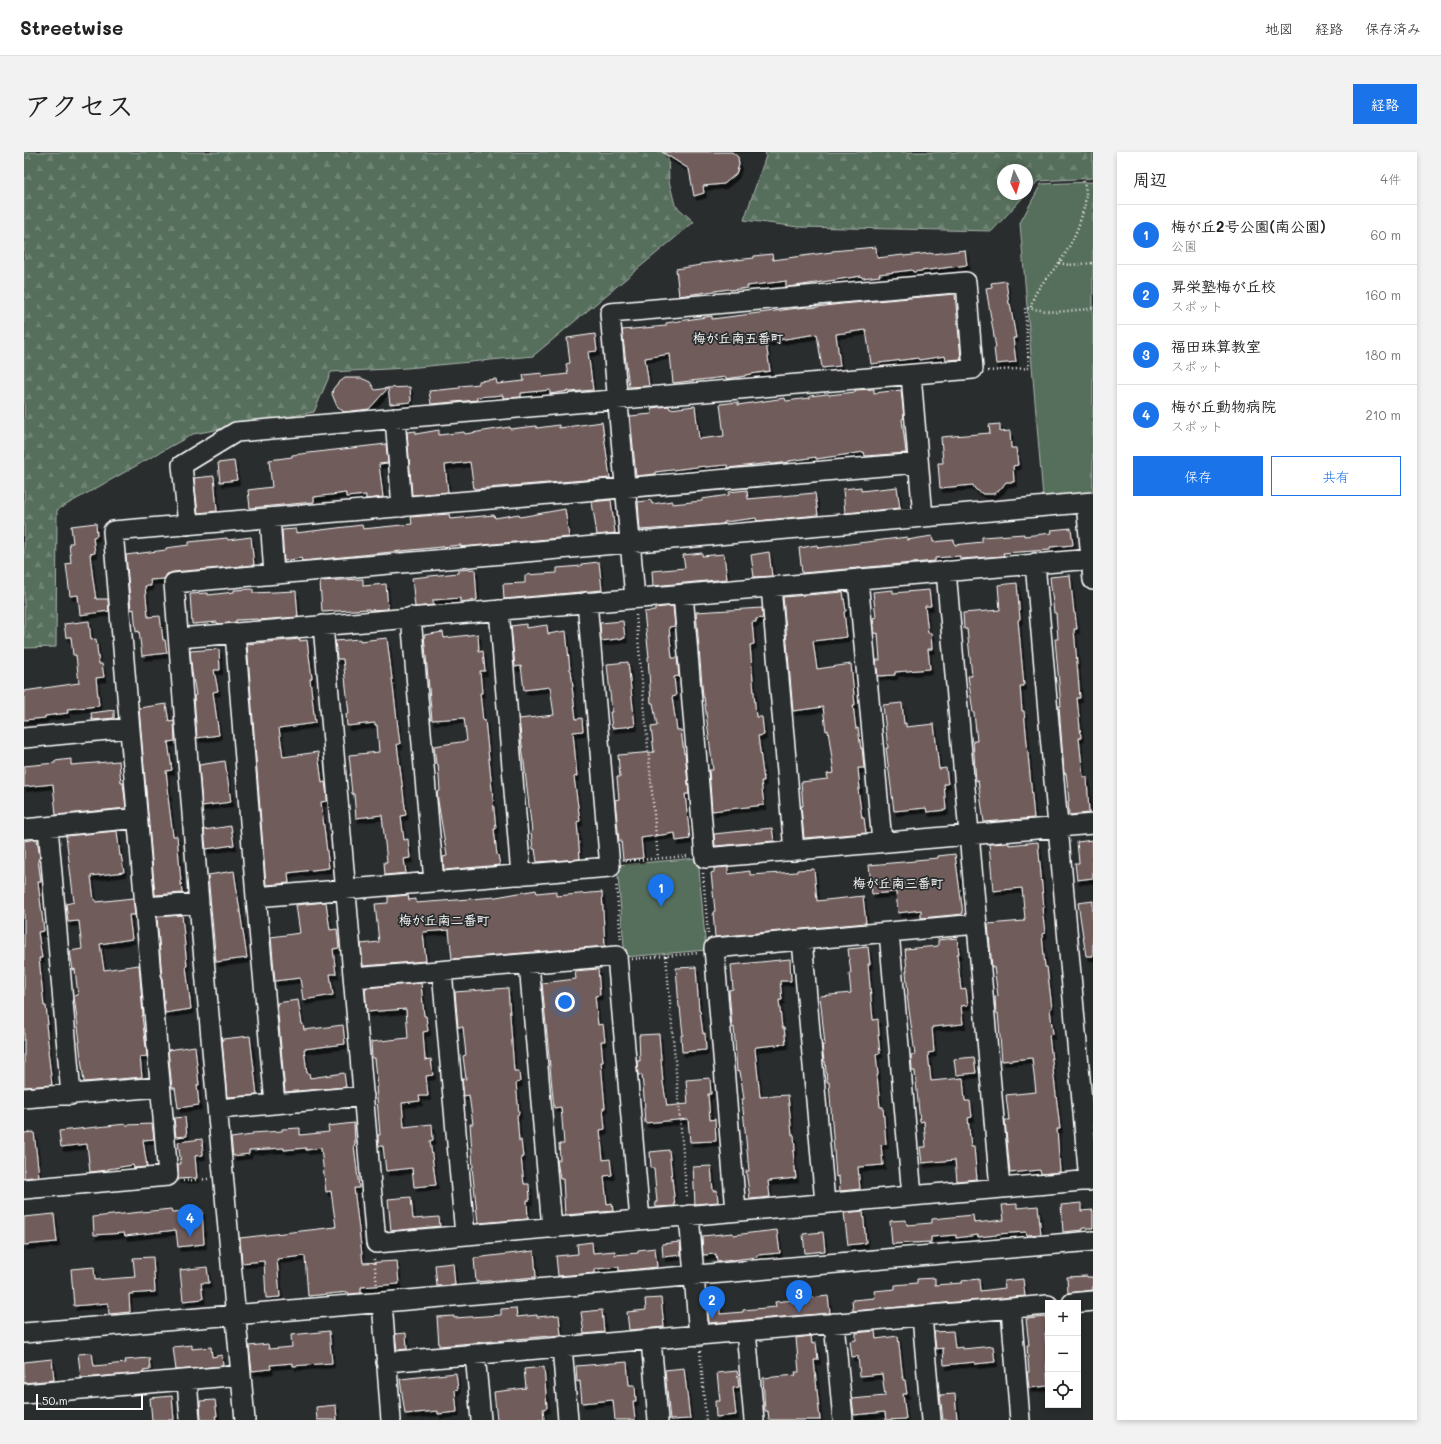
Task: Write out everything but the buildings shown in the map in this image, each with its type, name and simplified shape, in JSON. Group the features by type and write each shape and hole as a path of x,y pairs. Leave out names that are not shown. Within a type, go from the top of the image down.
{"street":[{"path":"188,525 182,465 236,432 618,399 911,375 973,369 966,282 610,313 618,399 635,598"},
{"path":"911,375 923,517"},
{"path":"395,418 402,507"},
{"path":"24,1189 168,1176 113,531 918,463"},
{"path":"245,1420 199,903 174,583 1090,503 1093,580"},
{"path":"270,518 274,574"},
{"path":"179,638 1091,559"},
{"path":"323,625 376,1243 552,1228 1091,1181 1035,563"},
{"path":"946,571 1000,1188"},
{"path":"858,579 882,842"},
{"path":"771,587 794,851"},
{"path":"683,594 705,856 794,851 1093,824"},
{"path":"256,897 610,865 587,602"},
{"path":"498,610 521,874"},
{"path":"411,617 434,882"},
{"path":"235,633 256,897 275,1104"},
{"path":"24,738 129,728"},
{"path":"24,829 138,818"},
{"path":"48,827 71,1095"},
{"path":"146,907 199,903"},
{"path":"736,1211 710,950 977,924"},
{"path":"889,932 912,1196"},
{"path":"802,940 825,1203"},
{"path":"354,978 621,958 640,1220"},
{"path":"529,964 552,1228"},
{"path":"442,971 465,1235"},
{"path":"24,1098 160,1087"},
{"path":"218,1109 364,1096"},
{"path":"689,1215 699,1336"},
{"path":"24,1333 1093,1241"},
{"path":"1081,1302 1093,1301"},
{"path":"380,1302 391,1420"},
{"path":"386,1362 1045,1305"},
{"path":"1010,1309 1020,1420"},
{"path":"922,1316 931,1420"},
{"path":"834,1323 843,1420"},
{"path":"746,1331 754,1420"},
{"path":"651,1340 658,1420"},
{"path":"562,1346 568,1420"},
{"path":"475,1354 481,1420"},
{"path":"24,1394 241,1375"},
{"path":"187,1380 190,1420"}],"path":[{"path":"1031,308 1032,299 1038,288 1059,263 1080,220 1086,192 1083,179"},
{"path":"1059,263 1069,265 1093,264"},
{"path":"973,369 980,372 1029,368 1025,308 1056,312 1088,309 1093,307"},
{"path":"635,598 658,858"},
{"path":"705,856 702,864 710,950 666,956 621,958 622,950 615,873 610,865 658,858 705,856"},
{"path":"666,956 689,1215"},
{"path":"168,1176 176,1182 224,1177"},
{"path":"376,1243 373,1248 380,1302"},
{"path":"699,1336 706,1420"}],"green space":[{"path":"24,152 669,152 669,181 675,205 694,222 533,356 407,368 331,372 314,412 193,434 57,510 56,647 24,648"},
{"path":"765,152 1093,152 1093,178 1038,181 1033,186 1033,164 997,164 997,200 1020,200 992,231 799,227 744,220 766,156"},
{"path":"1093,182 1093,492 1043,497 1020,223 1041,184"},
{"path":"698,858 706,950 625,957 617,865"}],"place":[{"name":"梅が丘2号公園(南公園)","path":"661,907"},
{"name":"梅が丘動物病院","path":"190,1237"},
{"name":"福田珠算教室","path":"799,1313"},
{"name":"昇栄塾梅が丘校","path":"712,1319"}],"district":[{"name":"梅が丘南五番町","path":"738,338"},
{"name":"梅が丘南三番町","path":"898,883"},
{"name":"梅が丘南二番町","path":"444,920"}]}
